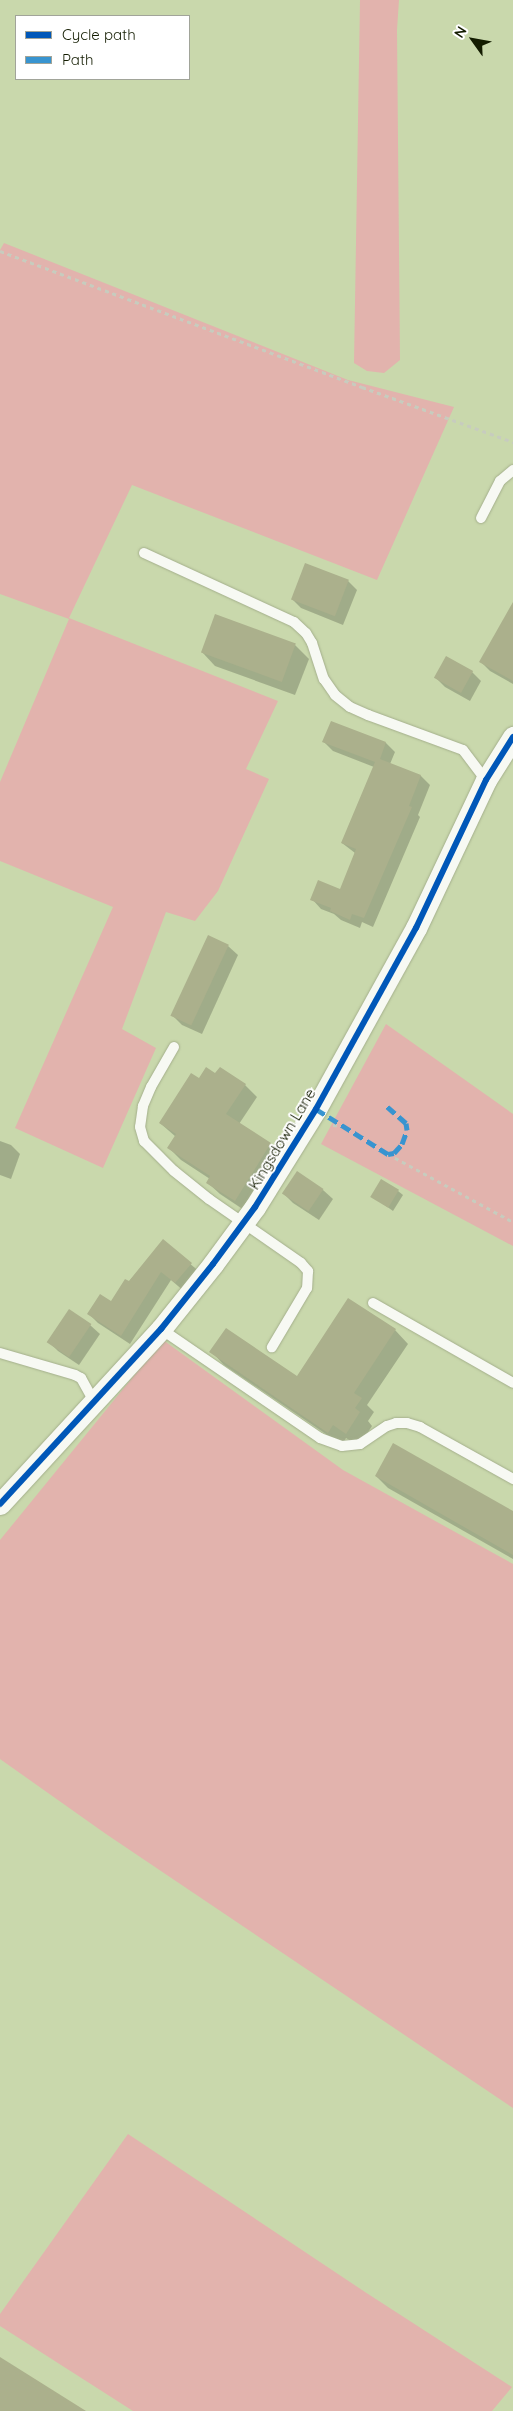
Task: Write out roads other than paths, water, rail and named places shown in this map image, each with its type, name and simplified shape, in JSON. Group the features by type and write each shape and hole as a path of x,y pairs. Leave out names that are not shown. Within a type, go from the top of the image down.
{"street":[{"name":"Kingsdown Lane","path":"0,1504 93,1400 161,1329 243,1225 302,1133 416,928 486,780 513,737"}],"lane":[{"path":"481,518 500,481 513,470"},
{"path":"144,553 294,622 306,633 312,643 324,679 335,695 350,707 368,715 464,750 486,780"},
{"path":"174,1047 151,1087 143,1106 140,1127 144,1141 174,1171 243,1225 301,1263 308,1271 307,1288 272,1347"},
{"path":"373,1303 513,1383"},
{"path":"161,1329 320,1438 342,1446 360,1444 387,1426 396,1423 407,1423 420,1427 513,1479"},
{"path":"0,1353 81,1378 93,1400"}]}
